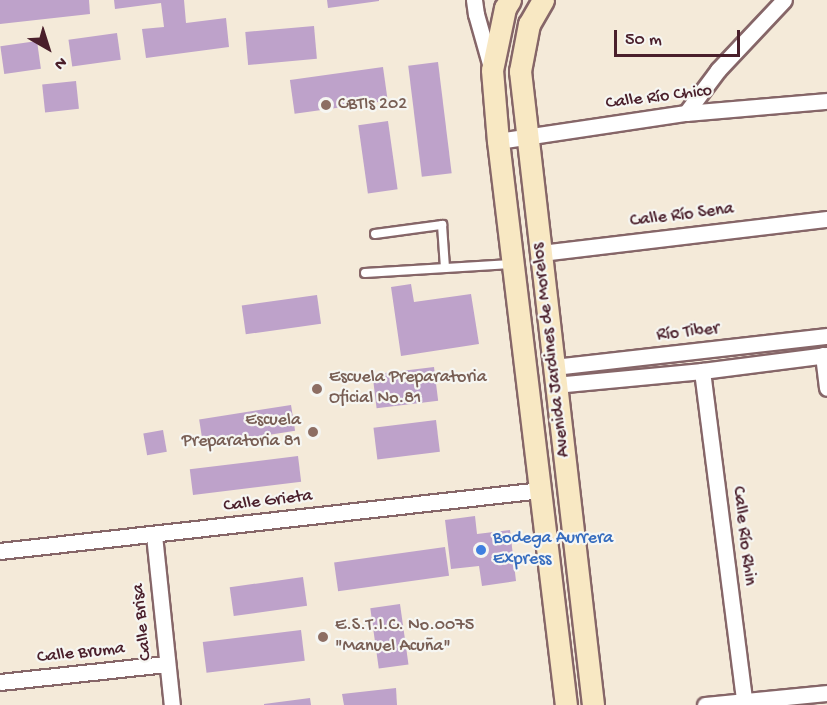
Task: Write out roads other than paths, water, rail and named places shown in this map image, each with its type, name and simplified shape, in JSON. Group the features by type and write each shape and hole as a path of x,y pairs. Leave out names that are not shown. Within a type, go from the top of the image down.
{"main road":[{"name":"Avenida Jardines de Morelos","path":"510,0 505,8 492,70 498,141 566,705"},
{"name":"Avenida Jardines de Morelos","path":"543,0 529,24 520,71 593,705"},
{"path":"554,608 582,602"}],"street":[{"path":"474,0 492,70"},
{"path":"686,112 718,70 784,0"},
{"name":"Calle Río Chico","path":"498,141 686,112 827,101"},
{"name":"Calle Río Sena","path":"541,253 827,219"},
{"name":"Río Tiber","path":"554,376 827,336"},
{"path":"756,346 758,363"},
{"path":"554,376 702,371 825,355 827,388"},
{"name":"Calle Río Rhin","path":"702,371 745,703"},
{"name":"Calle Grieta","path":"0,551 541,490"},
{"name":"Calle Brisa","path":"154,535 172,705"},
{"name":"Calle Bruma","path":"0,682 167,664"},
{"path":"705,705 745,703 827,693"}],"lane":[{"path":"375,234 441,225 445,268"},
{"path":"365,273 513,264"}],"place":[{"name":"CBTIs 202","path":"326,105"},
{"name":"Escuela Preparatoria Oficial No.81","path":"317,389"},
{"name":"Escuela Preparatoria 81","path":"313,432"},
{"name":"Bodega Aurrera Express","path":"481,550"},
{"name":"E.S.T.I.C. No.0075 \"Manuel Acuña\"","path":"323,637"}]}
